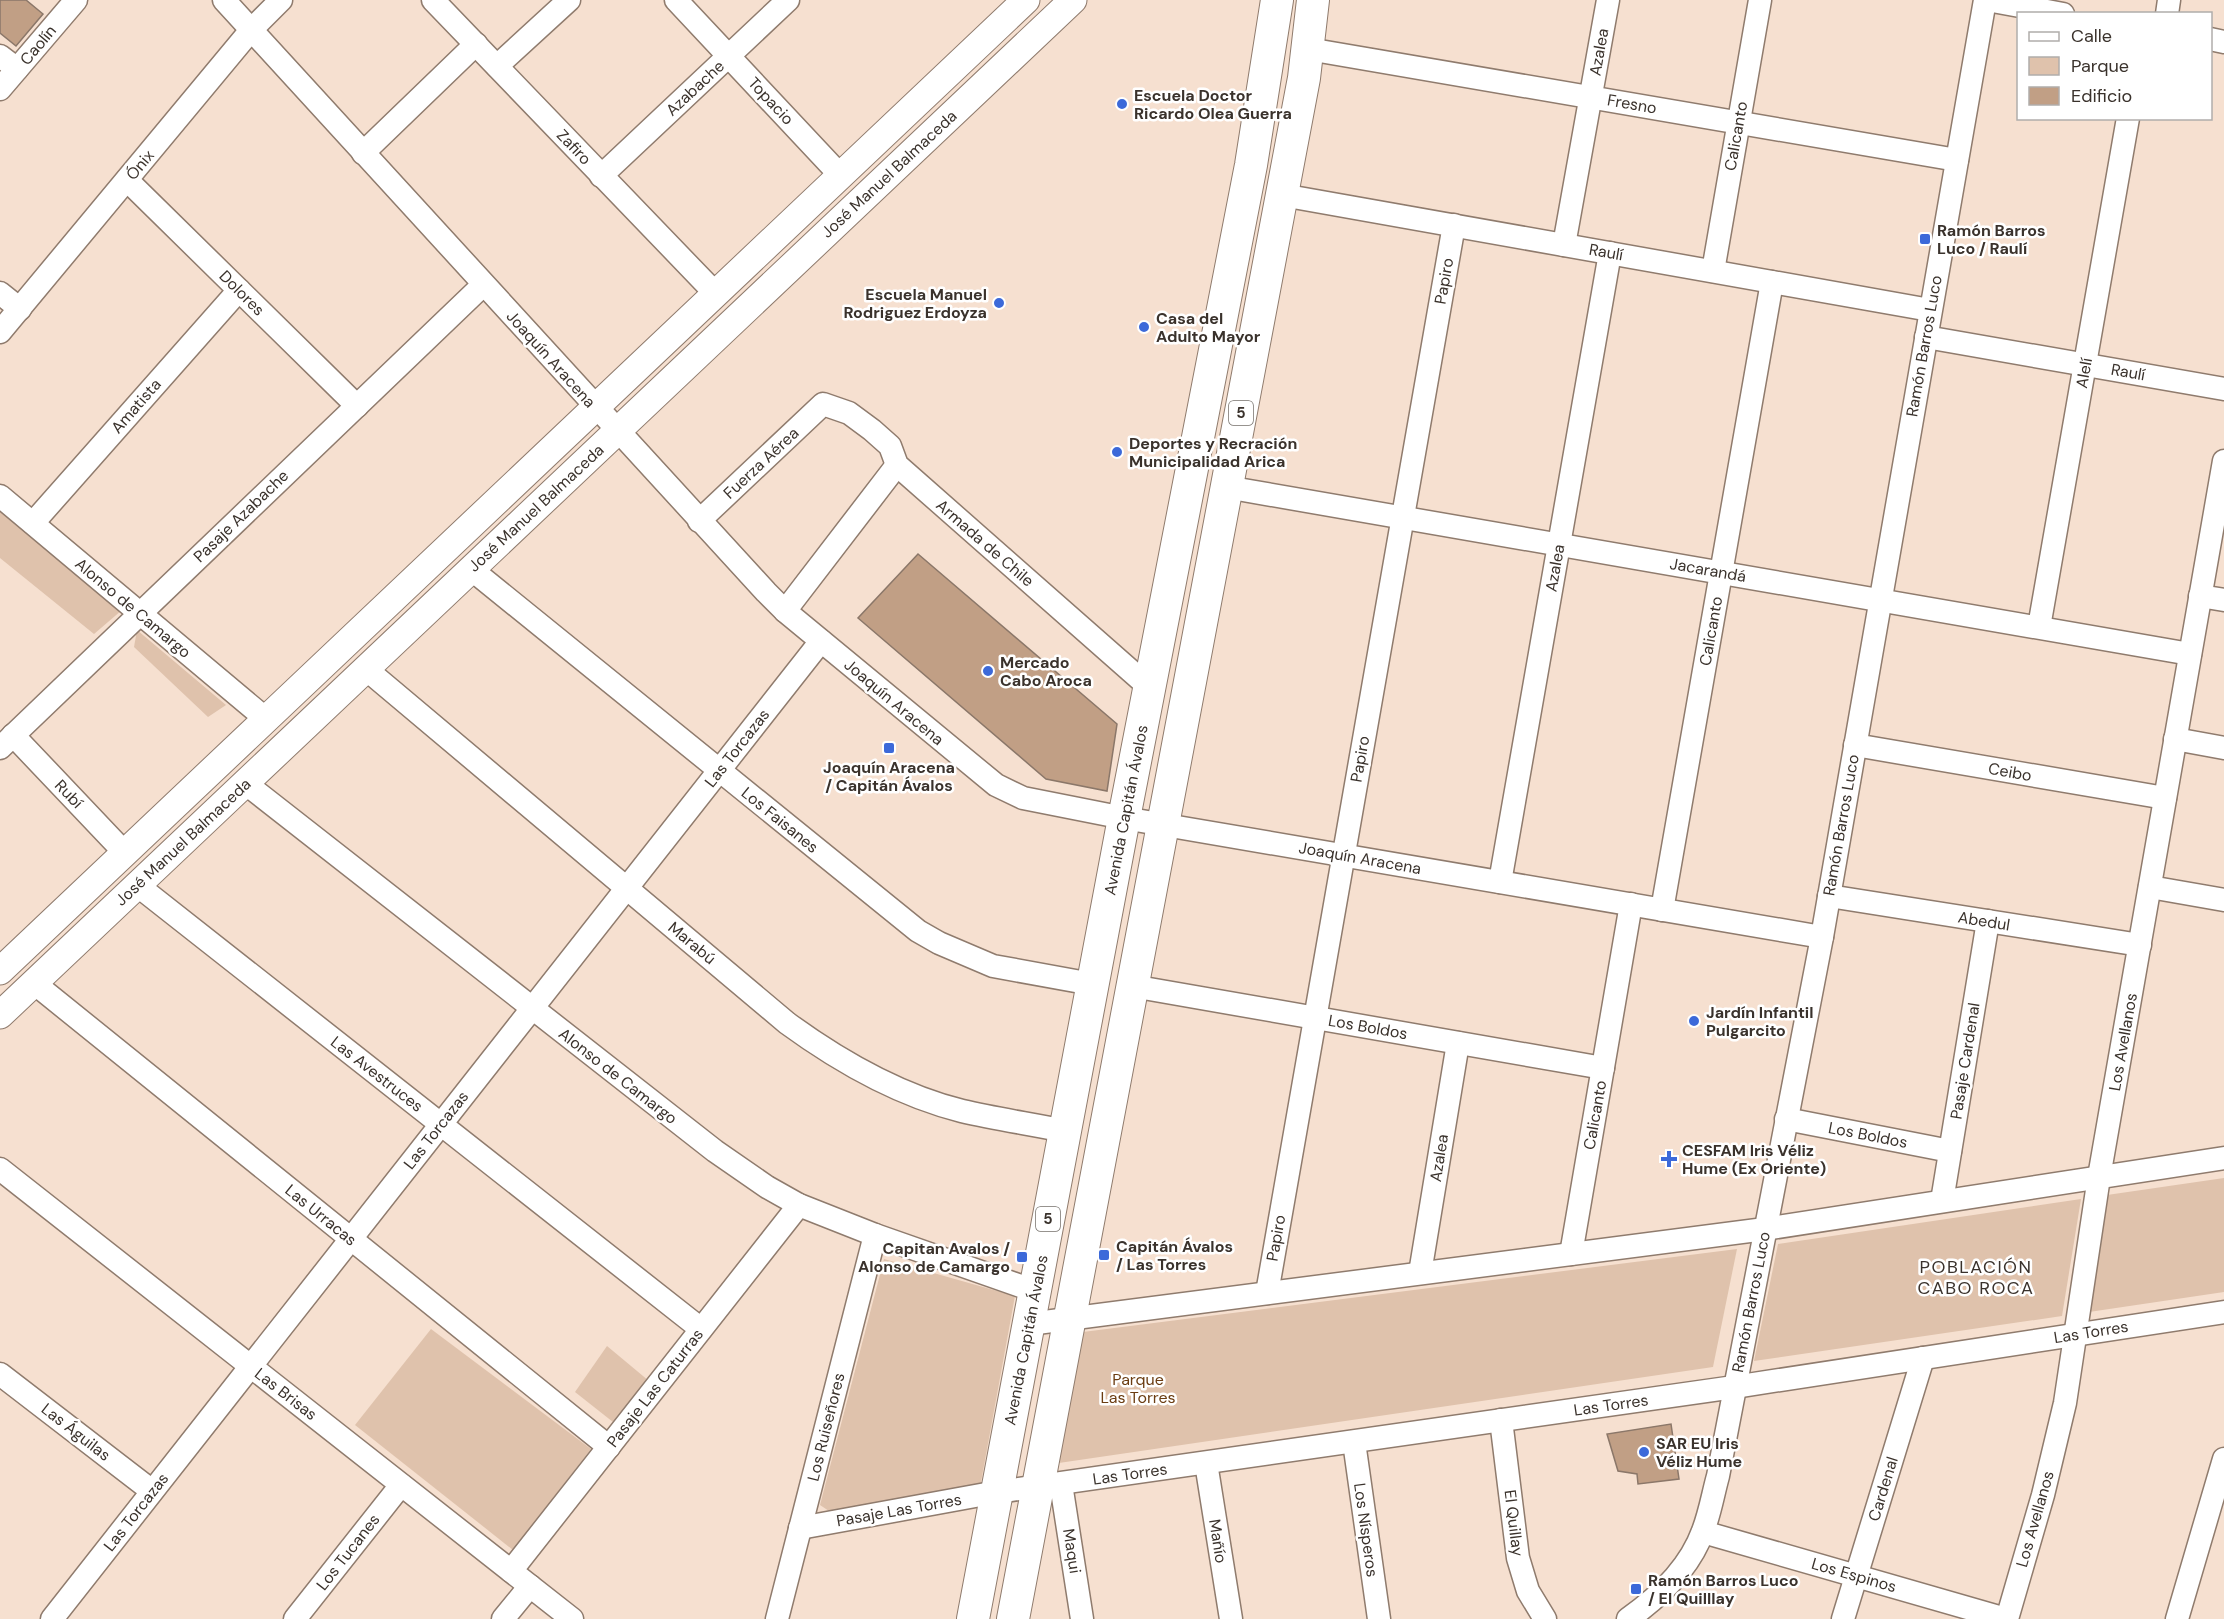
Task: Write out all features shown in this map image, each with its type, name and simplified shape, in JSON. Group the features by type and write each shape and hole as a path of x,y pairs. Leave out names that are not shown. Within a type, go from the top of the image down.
{"highway":[{"name":"Avenida Capitán Ávalos","path":"973,1619 1092,984 1251,165 1277,0"},
{"name":"5","path":"1013,1619 1050,1485 1070,1319 1282,195 1308,49 1313,0"}],"main road":[{"name":"José Manuel Balmaceda","path":"0,971 1026,0"},
{"name":"José Manuel Balmaceda","path":"0,1016 1073,0"}],"street":[{"name":"Caolín","path":"0,89 8,63 76,0"},
{"name":"Joaquín Aracena","path":"224,0 595,408 785,611 996,785 1023,798 1162,825 1822,937"},
{"name":"Ónix","path":"0,332 251,30 281,0"},
{"name":"Zafiro","path":"433,0 716,294"},
{"path":"497,66 569,0"},
{"name":"Topacio","path":"676,0 841,176"},
{"name":"Azabache","path":"601,176 788,0"},
{"name":"Azalea","path":"1564,245 1608,0"},
{"name":"Calicanto","path":"1713,271 1760,0"},
{"path":"1986,0 2052,12"},
{"name":"Ramón Barros Luco","path":"1628,1619 1650,1602 1676,1575 1691,1555 1703,1532 1718,1476 1822,937 1986,0"},
{"path":"363,153 476,44"},
{"name":"Fresno","path":"1308,49 1957,160"},
{"name":"Alelí","path":"2039,627 2128,120"},
{"name":"Dolores","path":"127,180 357,406"},
{"name":"Raulí","path":"1282,195 1930,310"},
{"name":"Papiro","path":"1267,1293 1454,225"},
{"name":"Azalea","path":"1500,882 1611,253"},
{"name":"Calicanto","path":"1662,910 1772,282"},
{"name":"Pasaje Azabache","path":"7,741 483,285"},
{"name":"Amatista","path":"33,523 239,290"},
{"path":"0,293 20,309"},
{"name":"Raulí","path":"1926,337 2224,389"},
{"name":"Armada de Chile","path":"823,404 849,413 872,430 890,446 897,465 1149,687"},
{"name":"Fuerza Aérea","path":"699,521 823,404"},
{"name":"Los Avellanos","path":"2006,1619 2043,1495 2059,1429 2099,1177 2224,461"},
{"path":"785,611 897,465"},
{"name":"Jacarandá","path":"1226,487 2190,654"},
{"name":"Alonso de Camargo","path":"0,496 266,719"},
{"name":"Los Faisanes","path":"471,569 918,931 939,943 993,966 1092,984"},
{"path":"2200,596 2224,600"},
{"name":"Las Torcazas","path":"52,1619 821,641"},
{"name":"Marabú","path":"366,669 787,1023 847,1064 885,1082 960,1110 1065,1131"},
{"path":"2175,740 2224,748"},
{"name":"Rubí","path":"7,741 125,853"},
{"name":"Ceibo","path":"1855,745 2165,798"},
{"name":"Alonso de Camargo","path":"245,783 715,1151 767,1187 799,1205 875,1235 1035,1291"},
{"name":"Las Avestruces","path":"138,885 701,1329"},
{"path":"2150,887 2224,900"},
{"name":"Abedul","path":"1829,896 2140,945"},
{"name":"Calicanto","path":"1571,1254 1631,904"},
{"name":"Pasaje Cardenal","path":"1942,1201 1988,921"},
{"name":"Las Urracas","path":"34,983 609,1447"},
{"name":"Los Boldos","path":"1132,986 1603,1068"},
{"name":"Azalea","path":"1420,1273 1458,1043"},
{"name":"Los Boldos","path":"1786,1119 1950,1151"},
{"path":"1029,1324 1765,1229 2224,1158"},
{"name":"Las Brisas","path":"0,1169 572,1619"},
{"name":"Pasaje Las Caturras","path":"511,1571 799,1205"},
{"name":"Los Ruiseñores","path":"777,1619 875,1235"},
{"name":"Las Torres","path":"997,1492 1734,1387 2224,1312"},
{"name":"Cardenal","path":"1843,1619 1923,1358"},
{"name":"Las Águilas","path":"0,1374 152,1491"},
{"name":"El Quillay","path":"1501,1420 1518,1558 1528,1591 1545,1619"},
{"name":"Los Nísperos","path":"1354,1442 1380,1619"},
{"path":"2177,1619 2224,1460"},
{"name":"Mañío","path":"1206,1463 1231,1619"},
{"name":"Los Tucanes","path":"295,1619 401,1485"},
{"name":"Maqui","path":"1050,1485 1083,1619"},
{"name":"Pasaje Las Torres","path":"800,1528 997,1492"},
{"name":"Los Espinos","path":"1703,1532 2006,1619"},
{"path":"503,1619 530,1586"}],"green space":[{"path":"0,509 122,610 94,634 0,558"},
{"path":"137,630 226,705 208,717 134,647"},
{"path":"2224,1178 2224,1292 2089,1312 2107,1195"},
{"path":"2081,1199 2062,1316 1754,1361 1778,1244"},
{"name":"Parque Las Torres","path":"1737,1249 1713,1367 1052,1464 1075,1333"},
{"path":"884,1259 1015,1296 979,1493 832,1513 820,1505"},
{"path":"431,1329 591,1449 513,1550 355,1425"},
{"path":"607,1346 649,1381 613,1422 575,1392"}],"building":[{"path":"0,0 26,0 43,14 16,46 0,33"},
{"name":"Mercado Cabo Aroca","path":"918,554 1117,724 1107,791 1046,779 858,618"},
{"name":"SAR EU Iris Véliz Hume","path":"1671,1424 1679,1479 1638,1484 1637,1474 1618,1471 1607,1434"}],"place":[{"name":"Escuela Doctor Ricardo Olea Guerra","path":"1122,104"},
{"name":"Ramón Barros Luco / Raulí","path":"1925,239"},
{"name":"Escuela Manuel Rodriguez Erdoyza","path":"999,303"},
{"name":"Casa del Adulto Mayor","path":"1144,327"},
{"name":"Deportes y Recración Municipalidad Arica","path":"1117,452"},
{"name":"Mercado Cabo Aroca","path":"988,671"},
{"name":"Joaquín Aracena / Capitán Ávalos","path":"889,748"},
{"name":"Jardín Infantil Pulgarcito","path":"1694,1021"},
{"name":"CESFAM Iris Véliz Hume (Ex Oriente)","path":"1669,1159"},
{"name":"Capitán Ávalos / Las Torres","path":"1104,1255"},
{"name":"Capitan Avalos / Alonso de Camargo","path":"1022,1257"},
{"name":"SAR EU Iris Véliz Hume","path":"1644,1452"},
{"name":"Ramón Barros Luco / El Quilllay","path":"1636,1589"}],"district":[{"name":"POBLACIÓN CABO ROCA","path":"1976,1277"}]}
